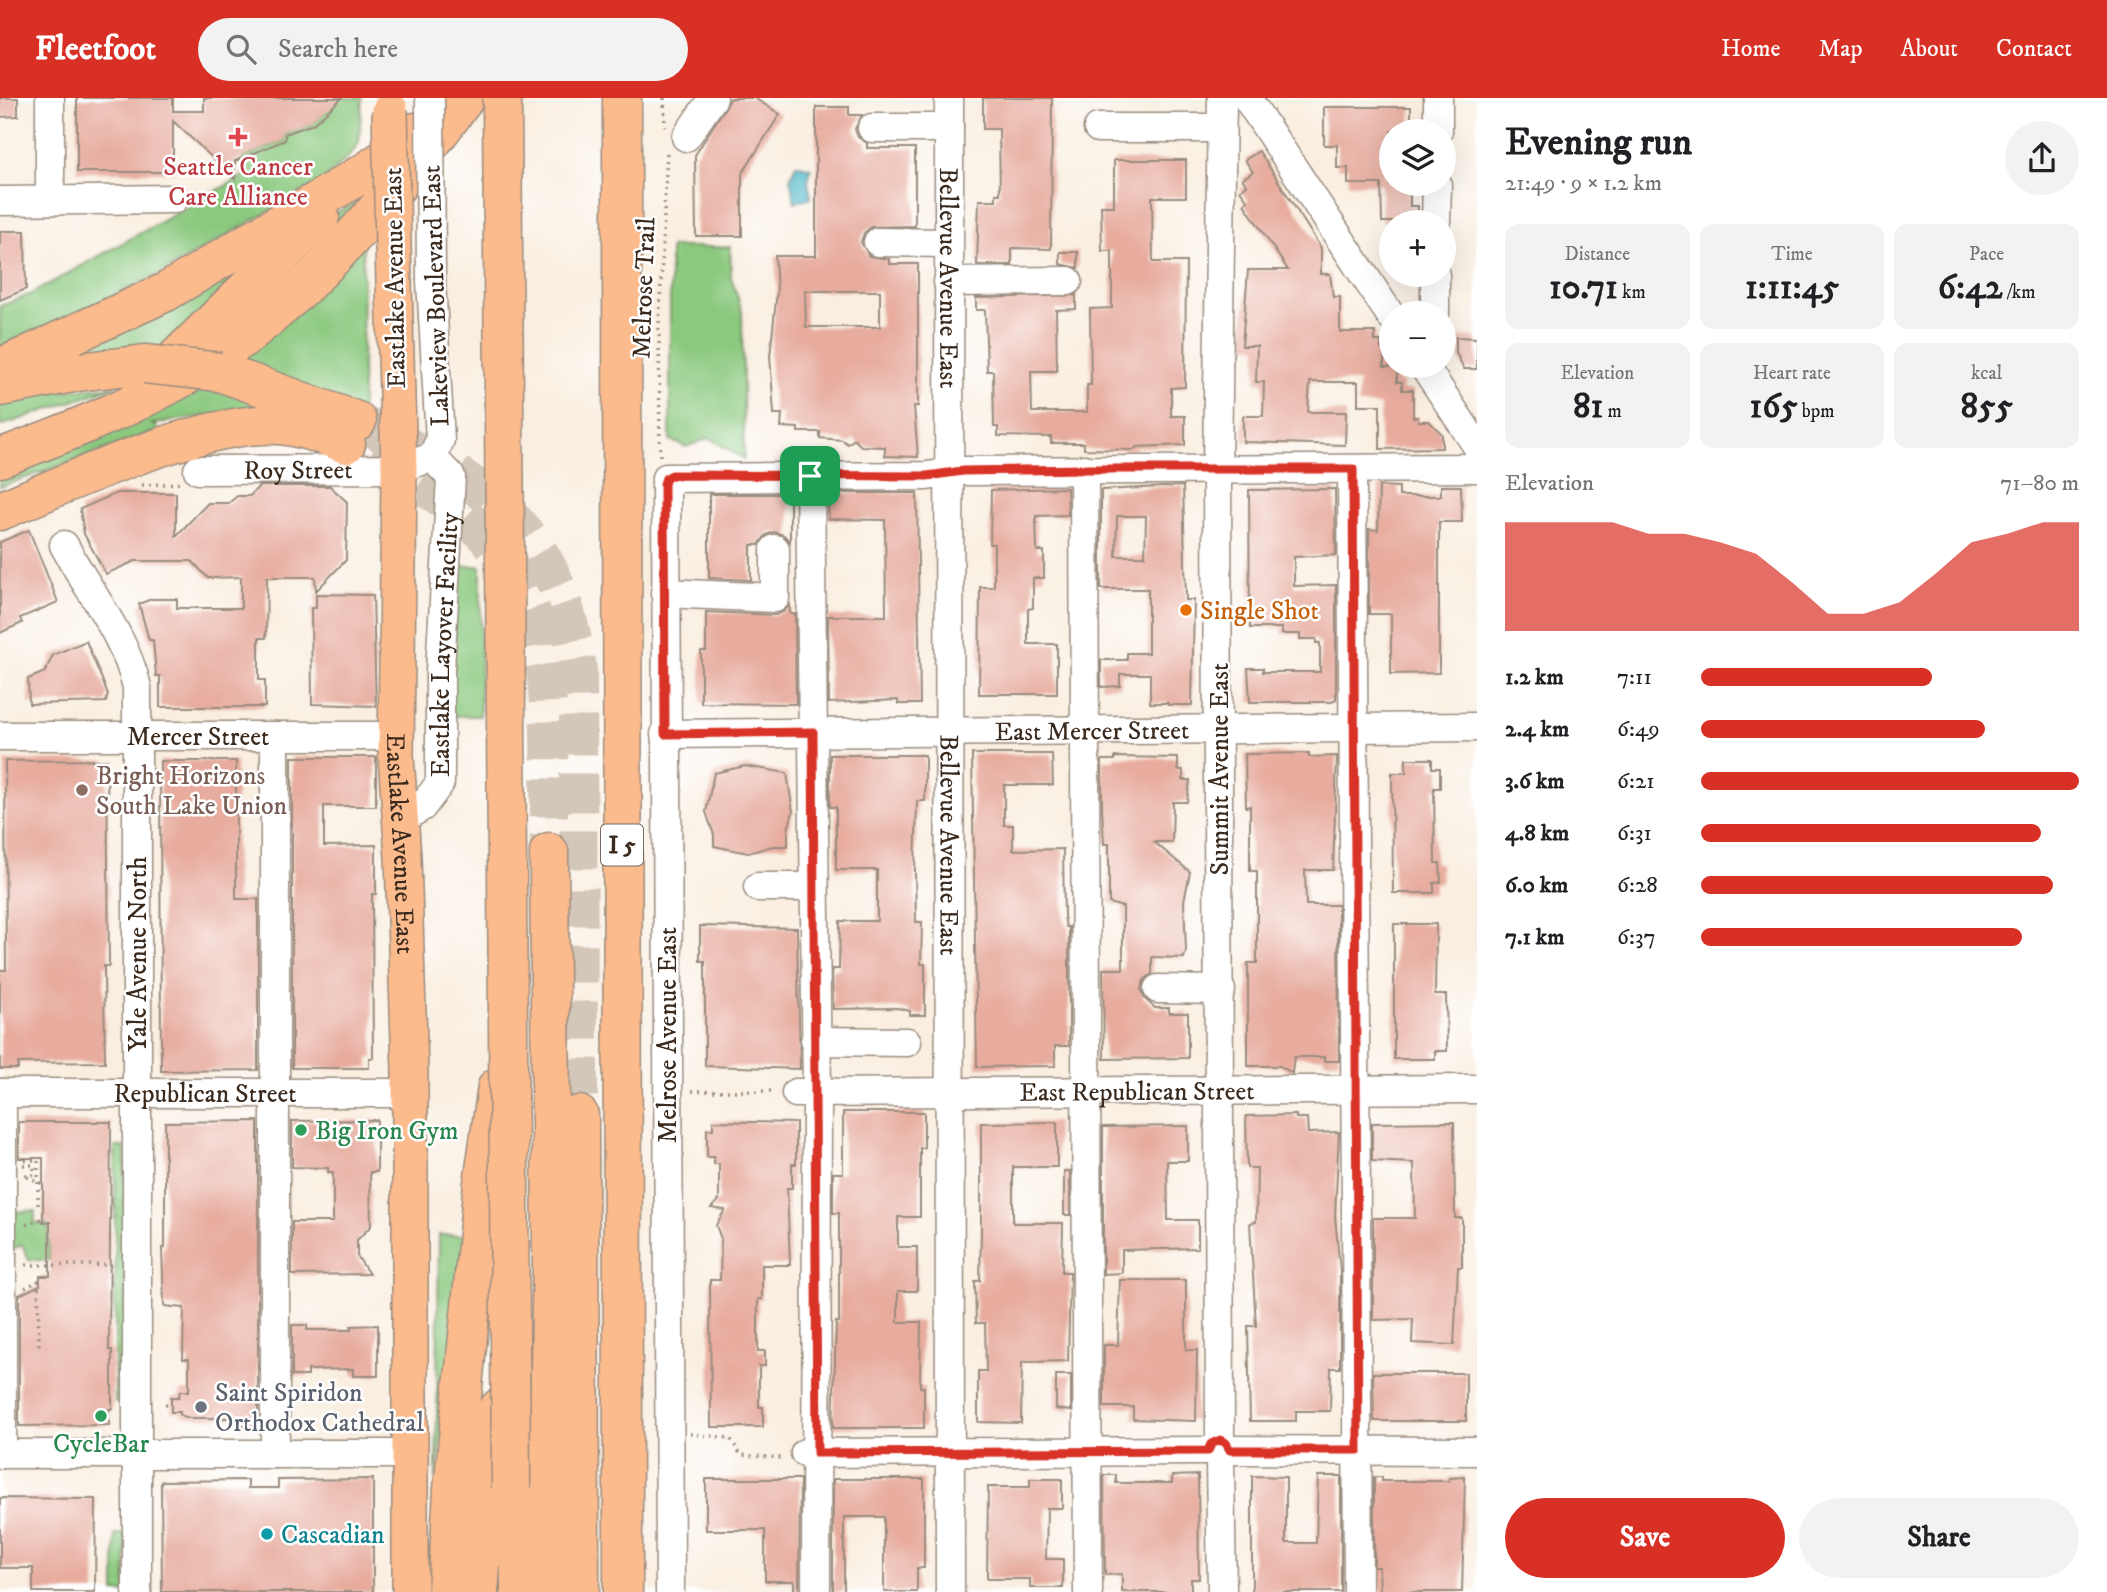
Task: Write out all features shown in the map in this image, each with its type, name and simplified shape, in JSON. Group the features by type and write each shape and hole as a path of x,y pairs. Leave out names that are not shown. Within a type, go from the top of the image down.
{"highway":[{"path":"0,368 166,292 370,169 401,147 424,121 436,98"},
{"path":"0,458 124,409 216,357 294,294 351,238 465,98"},
{"name":"I 5","path":"622,98 623,1592"},
{"path":"510,99 509,1001 512,1592"},
{"path":"510,99 520,1592"},
{"path":"133,308 159,279 385,139 404,121 400,102"},
{"path":"124,409 370,169"},
{"path":"0,387 78,372 145,365 220,372 352,433 281,425 240,427 107,467 0,511"},
{"path":"549,852 566,1105 580,1592"},
{"path":"447,1592 453,1489 483,1183 509,1001"},
{"path":"546,1592 566,1105"},
{"path":"479,1592 488,1480 517,1285"}],"main road":[{"name":"Eastlake Avenue East","path":"400,102 393,246 399,469 397,736 410,1093 410,1592"}],"street":[{"path":"50,98 50,201"},
{"name":"Lakeview Boulevard East","path":"399,469 432,457 440,440 431,281 430,98"},
{"path":"673,139 713,98"},
{"name":"Bellevue Avenue East","path":"948,98 950,1592"},
{"name":"Summit Avenue East","path":"1222,98 1217,469 1221,1092 1219,1451 1222,1592"},
{"path":"1247,98 1381,301"},
{"path":"1438,98 1438,119"},
{"path":"872,128 949,128"},
{"path":"1098,128 1220,128"},
{"path":"0,201 174,199"},
{"path":"878,242 947,243"},
{"path":"948,282 1068,281"},
{"path":"1435,378 1477,446"},
{"name":"Eastlake Layover Facility","path":"400,820 422,807 440,783 440,671 451,477 432,457"},
{"path":"666,478 927,476 947,473 1084,469 1477,468"},
{"name":"Roy Street","path":"192,476 399,469"},
{"path":"1084,469 1088,1592"},
{"path":"1353,469 1358,1090 1358,1592"},
{"path":"810,476 816,1041 800,1092 802,1455 816,1592"},
{"name":"Melrose Avenue East","path":"666,478 670,1592"},
{"name":"Yale Avenue North","path":"64,545 130,659 137,687 137,1592"},
{"path":"665,593 775,597 775,549"},
{"name":"East Mercer Street","path":"665,734 1477,727"},
{"name":"Mercer Street","path":"0,736 397,736"},
{"path":"275,736 275,1454"},
{"path":"758,887 814,887"},
{"path":"1158,989 1220,989"},
{"path":"816,1041 908,1042"},
{"name":"East Republican Street","path":"800,1092 1087,1093 1477,1089"},
{"path":"1,1093 1,1454 410,1454"},
{"name":"Republican Street","path":"1,1093 410,1093"},
{"path":"802,1455 1087,1450 1477,1451"}],"path":[{"name":"Melrose Trail","path":"664,98 673,139 659,326 660,466 666,478"},
{"path":"134,485 192,476"},
{"path":"690,1091 800,1092"},
{"path":"38,1160 41,1183 38,1208"},
{"path":"27,1180 41,1183"},
{"path":"22,1265 112,1265"},
{"path":"19,1282 23,1289 38,1281 39,1350"},
{"path":"701,1434 730,1438 737,1452 747,1457 802,1455"}],"green space":[{"path":"340,98 362,98 359,142 351,154 324,180 156,276 0,347 0,306 29,295 243,176 243,158 285,140 285,134 313,124"},
{"path":"359,202 359,213 216,339 47,369 303,227"},
{"path":"363,236 362,415 228,362"},
{"path":"670,247 730,247 731,277 742,311 744,459 709,438 686,447 670,440"},
{"path":"201,382 296,413 218,414 152,424 157,426 157,431 0,487 0,453"},
{"path":"117,386 0,426 0,396"},
{"path":"451,566 481,566 480,716 436,716"},
{"path":"115,1147 125,1147 126,1402 115,1402"},
{"path":"35,1211 35,1224 48,1224 49,1260 29,1260 22,1245 10,1250 10,1212"},
{"path":"439,1235 466,1235 436,1481"},
{"path":"115,1534 126,1534 126,1592 115,1592"}],"water":[{"path":"796,164 811,168 808,181 811,198 795,202 790,179"}],"building":[{"path":"0,98 18,98 18,116 0,117"},
{"path":"77,98 173,98 173,111 204,111 204,98 342,98 313,124 285,134 285,140 235,161 235,179 173,121 173,172 77,172"},
{"path":"731,98 754,98 780,114 742,174 742,236 696,236 695,155"},
{"path":"983,98 1052,98 1051,249 1012,248 1012,265 977,265 979,200 996,200 996,194 1000,194 999,129 983,129"},
{"path":"816,107 849,107 849,115 862,115 855,129 858,137 867,143 867,148 915,148 915,226 871,227 864,233 861,242 869,256 889,259 889,264 918,264 918,406 914,406 918,457 885,456 885,447 861,446 854,439 848,444 842,440 820,438 820,432 798,432 798,428 781,427 782,414 774,414 770,356 777,291 775,256 816,256","holes":["805,291 880,291 880,327 806,327"]},
{"path":"1324,107 1411,107 1411,119 1379,119 1379,184 1348,184 1348,168 1337,168 1337,145 1324,145"},
{"path":"1259,151 1321,248 1321,274 1330,274 1333,297 1340,297 1340,332 1375,332 1375,341 1379,341 1379,378 1397,378 1397,382 1402,382 1402,390 1413,390 1413,417 1418,417 1418,421 1429,421 1442,434 1442,448 1380,449 1380,405 1358,405 1358,382 1310,382 1308,412 1346,412 1345,445 1243,442 1243,416 1263,416 1264,382 1256,382 1257,346 1242,346 1248,270 1288,270 1244,204 1248,201 1240,190 1247,185 1242,179 1253,172 1245,160"},
{"path":"1114,160 1186,160 1186,197 1152,197 1153,262 1186,262 1185,387 1171,388 1171,416 1185,416 1185,445 1136,447 1135,450 1084,449 1084,443 1051,443 1051,437 998,436 998,427 994,427 993,371 987,371 985,310 976,310 976,298 1076,295 1076,309 1056,310 1057,371 1031,371 1032,412 1087,412 1087,385 1091,385 1090,309 1112,308 1112,251 1102,251 1101,206 1114,206"},
{"path":"1381,196 1410,196 1410,206 1418,206 1418,210 1382,210"},
{"path":"0,231 25,231 26,289 0,300"},
{"path":"1060,252 1078,252 1078,268 1060,264"},
{"path":"1456,337 1477,338 1477,369 1464,369 1456,353"},
{"path":"259,486 330,486 347,502 346,560 316,591 315,577 267,577 266,638 259,638 259,680 265,680 265,707 160,707 160,676 156,676 153,640 149,640 139,604 151,599 177,599 177,608 241,608 241,577 208,578 192,561 135,561 106,574 84,534 80,509 117,493 176,493 176,536 208,503 229,503 237,496 250,496"},
{"path":"1183,486 1186,600 1194,600 1192,705 1150,703 1150,674 1120,674 1120,686 1101,687 1101,660 1127,660 1127,653 1148,653 1148,589 1101,589 1101,490","holes":["1117,516 1146,516 1145,556 1116,556"]},
{"path":"1379,486 1399,487 1399,496 1441,496 1441,486 1461,486 1462,522 1439,522 1439,673 1391,674 1391,614 1369,614 1369,529 1378,530"},
{"path":"1067,488 1068,515 1036,516 1037,551 1044,551 1044,578 1033,578 1033,608 1028,609 1028,644 1057,644 1057,694 979,694 980,587 994,587 994,544 990,544 991,490"},
{"path":"1335,489 1336,555 1294,557 1294,586 1336,585 1336,699 1332,702 1250,702 1248,668 1263,668 1263,672 1320,672 1320,643 1316,643 1316,639 1300,639 1300,634 1282,634 1282,628 1250,628 1249,490"},
{"path":"827,493 917,493 920,704 898,704 898,700 829,703 828,616 886,616 885,520 829,519"},
{"path":"709,494 790,494 790,542 784,535 774,532 766,535 759,545 751,545 751,580 709,578"},
{"path":"29,530 58,602 20,618 22,623 0,633 0,542"},
{"path":"316,594 373,595 376,706 312,704 311,608 316,608"},
{"path":"790,605 790,614 795,614 796,704 701,703 701,651 706,651 706,612 775,615"},
{"path":"86,641 108,694 106,702 29,704 28,679 45,672 53,655"},
{"path":"1309,753 1309,757 1337,756 1333,870 1305,870 1306,905 1338,905 1339,1061 1324,1061 1324,1057 1294,1057 1292,1073 1280,1066 1248,1066 1248,963 1257,963 1257,871 1250,871 1250,806 1246,807 1245,754"},
{"path":"972,754 1052,754 1053,785 1004,785 1004,825 1013,825 1013,850 1063,849 1064,916 1066,927 1069,927 1069,1046 1055,1046 1055,1066 977,1067"},
{"path":"830,755 925,755 925,801 917,801 915,870 916,922 922,922 921,964 925,964 925,1015 910,1015 910,1011 898,1008 833,1009 832,969 839,969 840,921 877,921 877,870 836,870 836,807 830,807"},
{"path":"292,757 376,757 376,806 324,806 324,846 376,845 376,894 372,894 373,1058 369,1058 369,1068 292,1068"},
{"path":"1115,757 1178,758 1178,770 1183,770 1183,780 1190,780 1187,802 1173,802 1172,842 1154,842 1190,872 1184,901 1186,951 1184,958 1152,957 1152,974 1144,980 1141,989 1144,998 1155,1008 1169,1008 1169,1013 1188,1013 1188,1058 1104,1059 1103,969 1123,969 1123,907 1109,903 1109,844 1104,844 1102,808 1102,760 1115,760"},
{"path":"1406,759 1432,759 1432,768 1440,768 1440,788 1434,788 1435,863 1440,863 1441,882 1434,883 1434,893 1393,893 1392,773 1406,773"},
{"path":"107,760 109,966 104,966 105,1062 18,1063 18,1069 0,1069 0,970 6,970 5,761"},
{"path":"160,761 236,761 236,899 258,899 258,1070 161,1071"},
{"path":"745,766 787,773 793,812 788,830 788,846 773,846 748,853 714,846 714,835 706,812 714,773"},
{"path":"1394,924 1436,924 1435,995 1446,995 1447,1051 1435,1051 1435,1059 1394,1059"},
{"path":"700,926 797,928 800,1069 705,1066 705,961 700,961"},
{"path":"843,1112 924,1112 924,1148 920,1148 920,1217 898,1217 898,1247 917,1247 917,1291 898,1291 898,1322 921,1322 920,1387 924,1387 924,1428 833,1428 836,1322 839,1322 839,1213 833,1213 833,1173 843,1173"},
{"path":"1296,1115 1296,1118 1307,1118 1308,1133 1339,1132 1335,1215 1340,1272 1340,1368 1331,1368 1330,1411 1296,1411 1296,1421 1250,1421 1248,1326 1256,1326 1250,1223 1256,1222 1257,1168 1247,1168 1246,1116"},
{"path":"377,1120 377,1172 370,1172 371,1226 357,1240 357,1256 369,1274 292,1275 292,1222 333,1222 333,1172 328,1172 328,1168 292,1167 292,1121"},
{"path":"258,1121 258,1426 241,1426 241,1418 189,1418 180,1415 180,1412 171,1412 171,1397 179,1397 180,1391 189,1391 189,1359 183,1359 184,1308 164,1306 162,1248 165,1248 165,1122"},
{"path":"713,1121 796,1123 796,1164 792,1164 792,1188 787,1188 790,1265 762,1265 762,1299 758,1299 758,1351 765,1351 765,1366 759,1366 759,1407 763,1407 763,1427 711,1427 710,1280 720,1280 721,1239 716,1225 725,1210 711,1208 719,1200 719,1164 714,1164 714,1157 707,1157 707,1129 713,1129"},
{"path":"19,1122 111,1122 109,1350 112,1350 112,1409 109,1409 109,1425 19,1426 19,1295 40,1285 40,1276 50,1276 50,1222 43,1222 43,1158 19,1158"},
{"path":"1057,1122 1057,1167 1013,1167 1013,1223 1063,1223 1062,1272 1070,1272 1068,1361 1022,1362 1021,1423 978,1422 978,1371 986,1371 985,1323 976,1323 975,1281 980,1281 981,1123"},
{"path":"1454,1122 1455,1218 1462,1218 1462,1267 1458,1267 1454,1345 1412,1343 1413,1319 1373,1320 1373,1218 1415,1218 1414,1163 1372,1161 1372,1123"},
{"path":"1188,1126 1188,1161 1167,1161 1168,1220 1198,1220 1198,1248 1122,1250 1122,1273 1103,1274 1103,1127"},
{"path":"1064,1171 1070,1171 1070,1215 1064,1215"},
{"path":"1120,1280 1186,1280 1186,1350 1197,1350 1196,1421 1133,1419 1133,1407 1104,1407 1104,1345 1118,1345"},
{"path":"292,1325 307,1325 307,1330 351,1330 351,1326 378,1325 378,1376 353,1376 353,1369 308,1370 308,1376 292,1376"},
{"path":"1373,1373 1466,1373 1466,1421 1374,1421"},
{"path":"1056,1375 1071,1375 1071,1411 1056,1409"},
{"path":"1104,1475 1116,1475 1116,1483 1172,1483 1172,1476 1198,1475 1199,1579 1191,1579 1191,1592 1122,1592 1122,1574 1105,1575"},
{"path":"1252,1476 1286,1477 1286,1543 1316,1543 1318,1476 1341,1476 1341,1592 1252,1592"},
{"path":"1374,1477 1382,1477 1382,1481 1449,1481 1449,1478 1465,1477 1462,1592 1380,1592 1379,1567 1374,1567"},
{"name":"Cascadian","path":"373,1479 373,1592 162,1592 161,1481 248,1480 248,1488 278,1488 278,1480"},
{"path":"706,1479 800,1479 799,1592 794,1592 794,1581 765,1581 765,1530 706,1530"},
{"path":"833,1479 924,1479 924,1568 917,1568 917,1592 884,1592 884,1517 844,1517 844,1592 833,1592"},
{"path":"1030,1479 1062,1479 1062,1508 1047,1508 1046,1559 1063,1559 1063,1588 1030,1588 1030,1579 987,1579 988,1487 1030,1487"},
{"path":"0,1498 96,1499 95,1592 33,1592 33,1568 0,1568"}],"tunnel":[{"path":"357,421 441,464 476,487 506,512 532,542 553,577 568,620 578,670 579,1115"},
{"path":"370,456 435,494 482,533 514,574 534,618 545,667 549,721 549,852"}],"place":[{"name":"Seattle Cancer Care Alliance","path":"238,137"},
{"name":"Single Shot","path":"1186,610"},
{"name":"Bright Horizons South Lake Union","path":"82,790"},
{"name":"Big Iron Gym","path":"301,1130"},
{"name":"Saint Spiridon Orthodox Cathedral","path":"201,1407"},
{"name":"CycleBar","path":"101,1416"},
{"name":"Cascadian","path":"267,1534"}],"route":[{"path":"1084,469 1353,469 1358,1450 1230,1450 1226,1443 1220,1440 1213,1442 1208,1451 817,1453 813,732 665,734 666,478 672,475 810,476 927,476 963,471 1084,469"}]}
